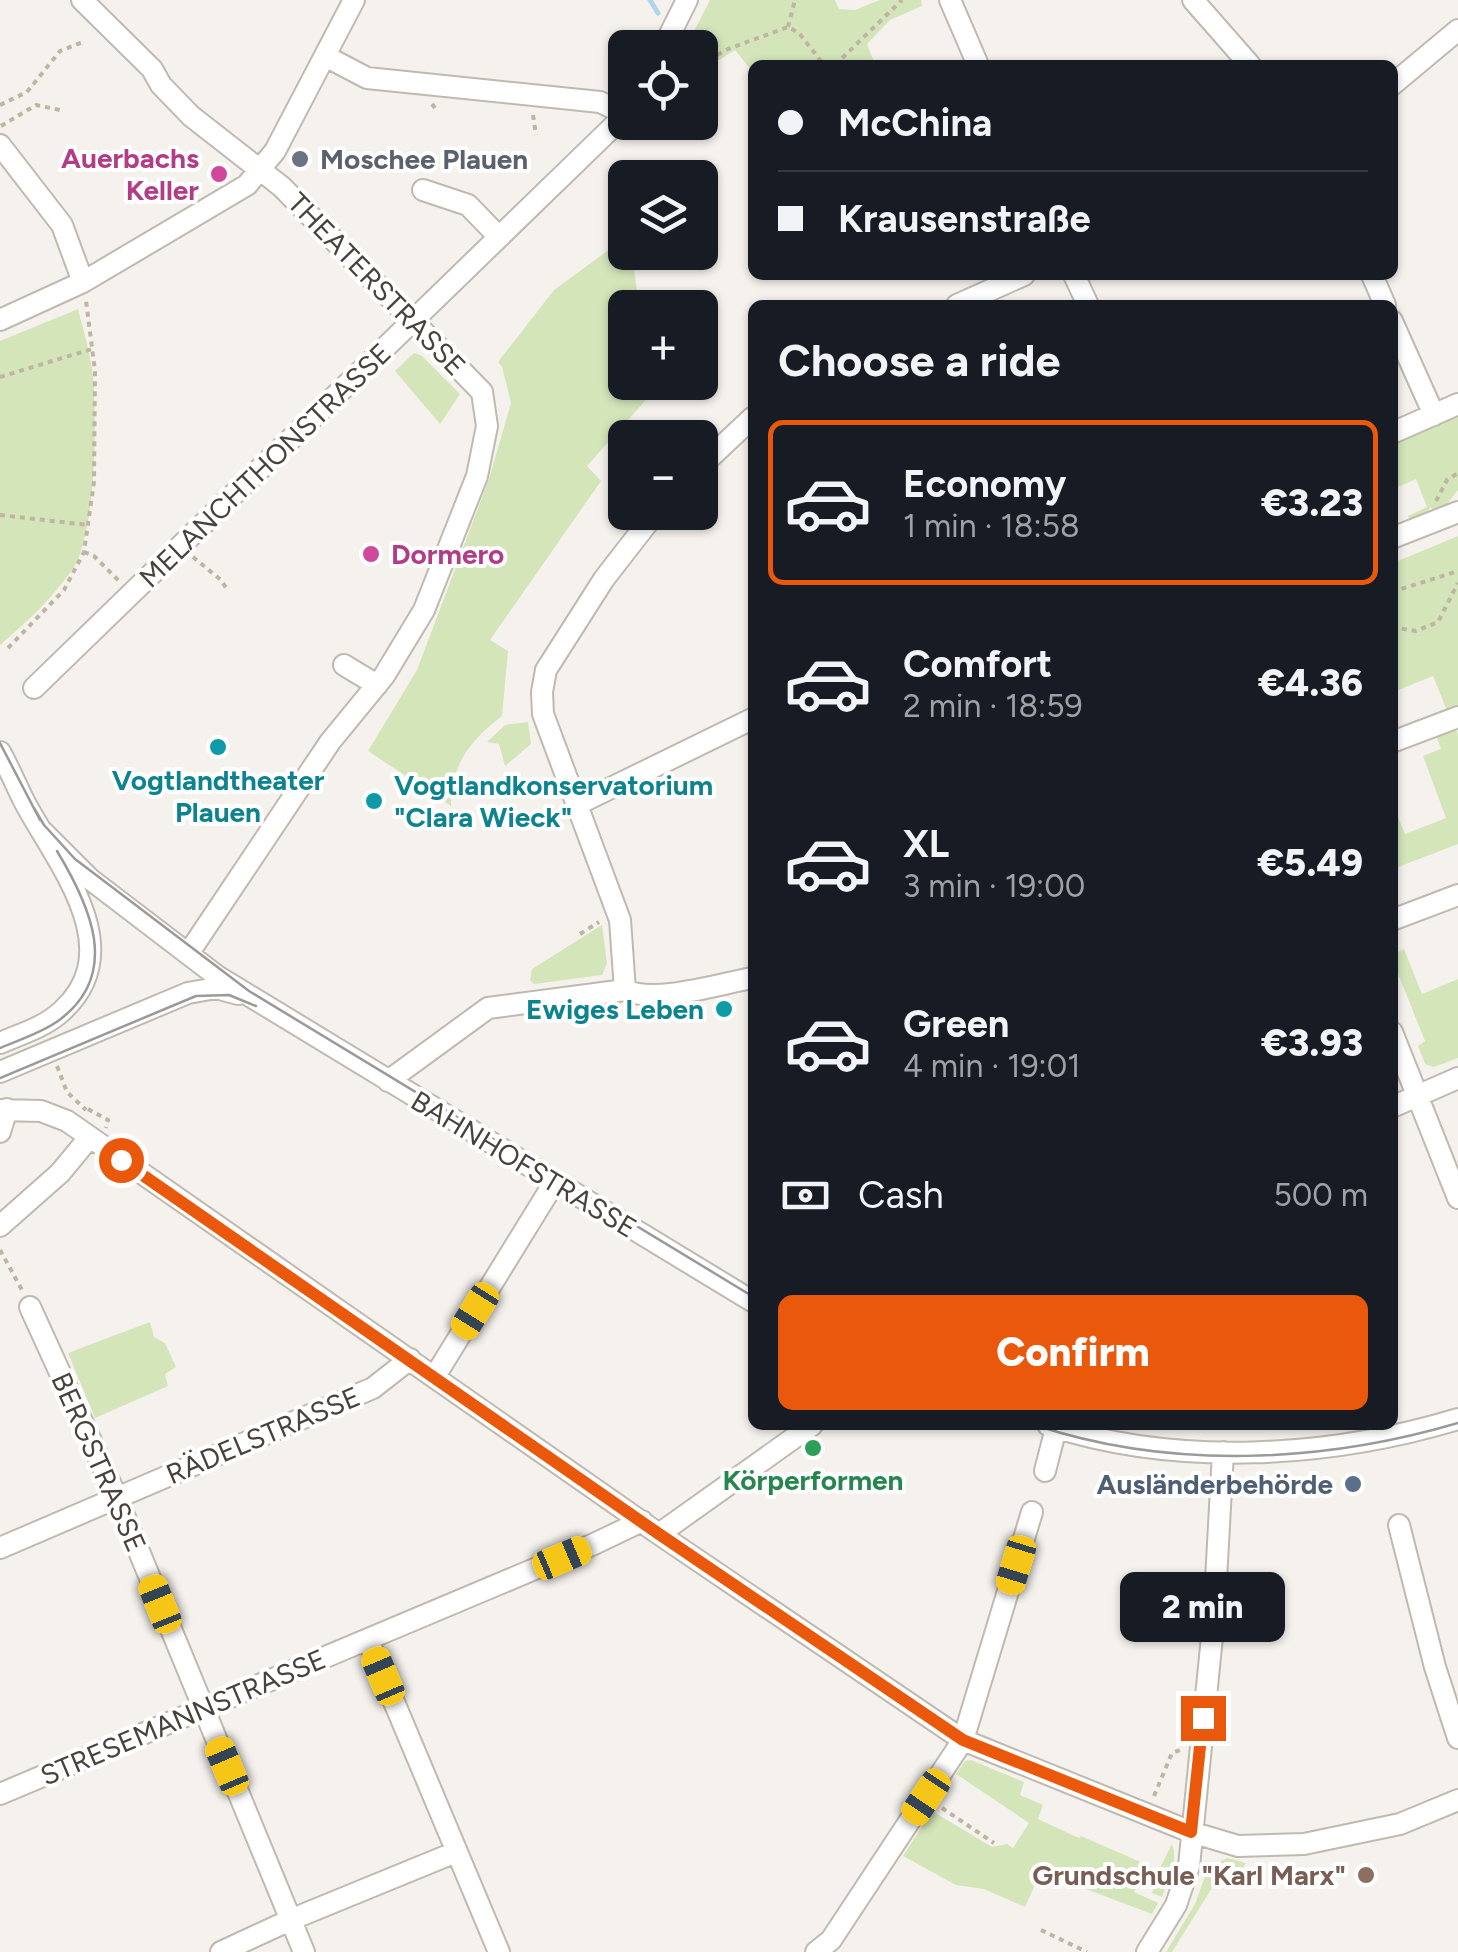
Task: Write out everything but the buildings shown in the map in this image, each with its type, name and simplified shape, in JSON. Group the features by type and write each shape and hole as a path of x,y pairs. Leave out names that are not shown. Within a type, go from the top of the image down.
{"street":[{"name":"THEATERSTRASSE","path":"82,0 152,69 161,85 191,116 282,187 482,392 487,426 477,476 424,610 188,954"},
{"path":"0,320 85,291 247,185 260,171 354,0"},
{"path":"672,30 687,0"},
{"path":"950,0 976,60"},
{"path":"1193,0 1246,60"},
{"path":"1398,80 1458,30"},
{"path":"325,56 367,78 608,106"},
{"name":"MELANCHTHONSTRASSE","path":"34,688 608,131"},
{"path":"0,144 62,225 85,291"},
{"path":"423,190 468,205 499,237"},
{"path":"969,300 1013,280"},
{"path":"1398,334 1434,415"},
{"path":"1398,430 1458,404"},
{"path":"718,449 748,422"},
{"path":"1398,536 1458,512"},
{"path":"624,990 620,920 543,714 542,692 546,670 604,579 642,530"},
{"path":"344,665 376,685"},
{"path":"1398,740 1458,717"},
{"path":"578,804 748,721"},
{"path":"0,752 8,784 24,800 84,888 259,1002"},
{"path":"0,1043 38,1027 67,1006 86,976 91,942 84,888"},
{"path":"1398,918 1458,895"},
{"path":"188,954 188,993"},
{"path":"388,1082 488,1008 624,990 637,996 748,979"},
{"path":"0,1072 51,1056 188,993 216,988 259,1002"},
{"name":"BAHNHOFSTRASSE","path":"259,1002 748,1300"},
{"path":"1398,1047 1458,1198"},
{"path":"1398,1104 1458,1078"},
{"path":"0,1132 4,1109 53,1114 963,1740 1191,1832 1238,1846 1304,1844 1400,1824 1458,1800"},
{"path":"0,1226 60,1173 89,1138"},
{"path":"435,1376 554,1183"},
{"name":"BERGSTRASSE","path":"30,1306 117,1498 304,1952"},
{"name":"RÄDELSTRASSE","path":"0,1548 373,1388 410,1359"},
{"path":"1071,1430 1164,1449 1223,1452 1307,1448 1406,1434 1458,1419"},
{"path":"659,1534 805,1430"},
{"path":"1045,1471 1051,1430"},
{"path":"1305,1430 1307,1448"},
{"path":"1147,1952 1176,1905 1189,1866 1223,1452"},
{"path":"816,1952 831,1940 963,1740 1032,1512"},
{"name":"STRESEMANNSTRASSE","path":"0,1794 594,1544 642,1520"},
{"path":"1399,1525 1435,1668 1458,1738"},
{"path":"368,1640 499,1952"},
{"path":"221,1952 456,1852"}],"path":[{"path":"788,28 795,0"},
{"path":"840,60 902,0"},
{"path":"718,55 788,28 799,33 820,60"},
{"path":"0,105 27,92 60,51 82,42"},
{"path":"0,127 36,104 60,110"},
{"path":"25,112 25,124"},
{"path":"8,648 64,590 84,552 94,482 95,370 85,291"},
{"path":"0,377 92,349"},
{"path":"1435,504 1447,480 1458,474"},
{"path":"0,515 88,525"},
{"path":"84,552 94,556 126,587"},
{"path":"200,566 221,580 228,591"},
{"path":"1398,590 1458,571"},
{"path":"1398,628 1416,631 1438,622 1458,583"},
{"path":"580,934 599,922"},
{"path":"51,1056 66,1092"},
{"path":"87,1108 108,1120 108,1125"},
{"path":"0,1250 30,1306"},
{"path":"1147,1814 1172,1753 1200,1751"},
{"path":"926,1797 994,1843"},
{"path":"1041,1930 1087,1952"}],"green space":[{"path":"710,0 835,0 839,9 855,10 880,0 921,0 922,6 890,20 867,44 873,60 748,60 748,66 735,50 718,61 718,30 695,30"},
{"path":"608,250 608,270 634,270 637,290 608,290 608,400 646,400 628,420 608,420 608,442 587,466 601,481 490,640 508,651 502,716 464,755 455,777 451,806 368,751 417,670 489,479 511,403 498,362 554,290"},
{"path":"78,309 94,388 94,471 87,527 74,567 66,578 40,609 0,645 0,341"},
{"path":"414,353 422,356 460,394 440,424 395,371"},
{"path":"1458,414 1458,490 1437,516 1431,507 1411,523 1408,516 1427,507 1416,479 1398,487 1398,439"},
{"path":"1458,536 1458,710 1448,713 1433,676 1398,690 1398,561"},
{"path":"528,722 531,744 505,766 499,744 487,742 505,725"},
{"path":"1455,727 1458,735 1458,844 1398,867 1398,817 1405,834 1446,818 1423,756 1441,749 1436,735"},
{"path":"602,925 607,963 602,975 534,984 530,980 532,969"},
{"path":"1404,949 1422,994 1458,979 1458,1058 1434,1067 1425,1064 1418,1046 1425,1041 1398,974 1398,952"},
{"path":"150,1322 154,1337 165,1343 176,1367 165,1374 168,1386 95,1418 68,1353"},
{"path":"965,1761 1024,1782 1020,1795 1043,1805 1038,1819 1079,1838 1159,1870 1172,1844 1173,1864 1162,1897 1152,1893 1154,1887 1140,1881 1134,1892 1158,1903 1152,1914 1041,1872 1025,1907 984,1889 956,1885 903,1856 932,1811 992,1847 1007,1844 1013,1848 1029,1823 956,1774"},
{"path":"1227,1858 1246,1863 1241,1871 1220,1875 1172,1952 1166,1952 1195,1904 1208,1868"}],"waterway":[{"path":"650,0 658,13"}],"tram line":[{"path":"0,743 40,820"},
{"path":"34,808 75,859 249,991 748,1294"},
{"path":"0,1048 58,1021 78,1002 90,982 95,961 89,916 57,851"},
{"path":"0,1078 196,996 229,995 256,1006"},
{"path":"1053,1430 1139,1449 1246,1456 1354,1447 1458,1423"}],"place":[{"name":"Moschee Plauen","path":"300,159"},
{"name":"Auerbachs Keller","path":"219,174"},
{"name":"Dormero","path":"371,554"},
{"name":"Vogtlandtheater Plauen","path":"218,747"},
{"name":"Vogtlandkonservatorium \"Clara Wieck\"","path":"374,801"},
{"name":"Ewiges Leben","path":"724,1009"},
{"name":"Körperformen","path":"813,1448"},
{"name":"Ausländerbehörde","path":"1353,1484"},
{"name":"Grundschule \"Karl Marx\"","path":"1366,1875"}],"route":[{"path":"121,1160 963,1740 1191,1832 1203,1718"}]}
